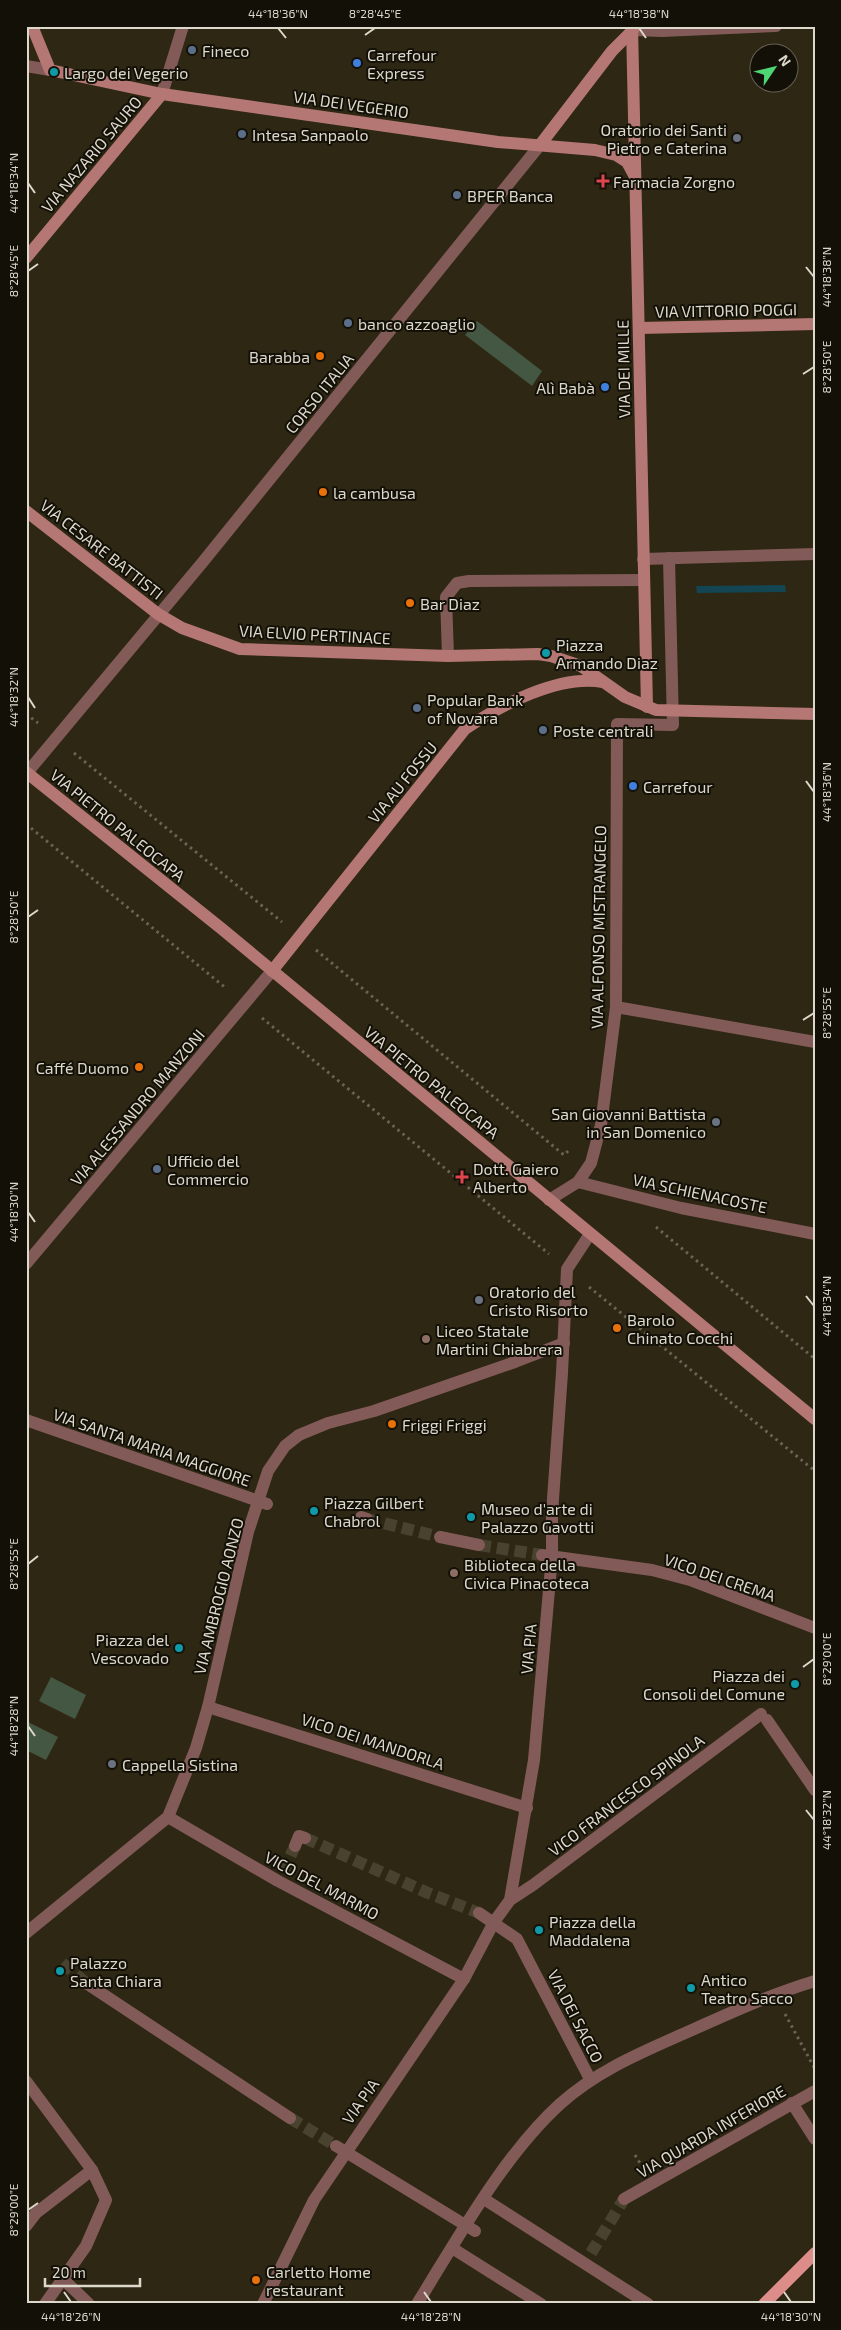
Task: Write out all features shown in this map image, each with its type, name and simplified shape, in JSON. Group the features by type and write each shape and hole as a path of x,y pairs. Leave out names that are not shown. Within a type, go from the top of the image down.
{"main road":[{"path":"764,2304 815,2253"}],"street":[{"path":"32,26 50,70"},
{"path":"162,94 183,26"},
{"path":"632,28 662,31 776,26"},
{"name":"CORSO ITALIA","path":"26,773 540,145 612,51 632,28"},
{"name":"VIA DEI MILLE","path":"632,28 647,707"},
{"name":"VIA DEI VEGERIO","path":"26,66 162,94 498,142 595,150 616,155 627,162 635,180"},
{"name":"VIA NAZARIO SAURO","path":"26,258 162,94"},
{"name":"VIA VITTORIO POGGI","path":"639,328 815,324"},
{"name":"VIA CESARE BATTISTI","path":"26,510 158,614"},
{"path":"643,559 815,554"},
{"path":"669,558 673,711"},
{"path":"644,580 469,582 456,584 446,597 448,656 507,653 552,656 581,666 625,697 647,707 673,711 815,714"},
{"name":"VIA ELVIO PERTINACE","path":"158,614 182,628 240,649 448,656"},
{"name":"VIA AU FOSSU","path":"272,971 465,728 487,714 528,695 564,684 603,682"},
{"name":"VIA ALFONSO MISTRANGELO","path":"549,1200 578,1182 591,1163 602,1125 616,1007 617,724 673,725 673,711"},
{"name":"VIA PIETRO PALEOCAPA","path":"26,773 272,971 815,1420"},
{"name":"VIA ALESSANDRO MANZONI","path":"26,1264 272,971"},
{"path":"616,1007 815,1042"},
{"name":"VIA SCHIENACOSTE","path":"578,1182 680,1208 815,1234"},
{"path":"567,1268 590,1234"},
{"name":"VIA PIA","path":"262,2304 340,2150 464,1979 494,1922 510,1900 534,1760 547,1556 552,1513 564,1343 567,1268"},
{"name":"VIA AMBROGIO AONZO","path":"26,1933 168,1817 196,1748 208,1707 248,1532 263,1503 268,1471 277,1456 299,1435 328,1423 374,1411 564,1343"},
{"name":"VIA SANTA MARIA MAGGIORE","path":"26,1420 263,1503"},
{"path":"440,1537 479,1545"},
{"name":"VICO DEI CREMA","path":"547,1556 652,1570 690,1580 815,1628"},
{"name":"VICO DEI MANDORLA","path":"208,1707 527,1808"},
{"name":"VICO FRANCESCO SPINOLA","path":"510,1900 764,1717 815,1790"},
{"name":"VICO DEL MARMO","path":"168,1817 464,1979"},
{"path":"479,1912 494,1922"},
{"name":"VIA DEI SACCO","path":"494,1922 517,1939 590,2080"},
{"path":"417,2304 452,2248 470,2228 484,2199 516,2152 560,2104 590,2080 622,2061 774,1994 815,1981"},
{"path":"86,1983 290,2118"},
{"path":"26,2081 92,2170 106,2200 86,2246 45,2304"},
{"name":"VIA QUARDA INFERIORE","path":"624,2199 815,2091"},
{"path":"792,2103 815,2139"},
{"path":"340,2150 470,2228"},
{"path":"26,2226 36,2213 92,2170"},
{"path":"484,2199 588,2258 648,2304"},
{"path":"452,2248 541,2304"},
{"path":"63,2280 88,2304"}],"path":[{"path":"90,766 274,915"},
{"path":"26,824 218,982"},
{"path":"322,954 558,1151"},
{"path":"268,1023 567,1268"},
{"path":"662,1233 815,1359"},
{"path":"608,1303 815,1471"},
{"path":"774,1994 815,2069"}],"green space":[{"path":"477,321 542,371 532,386 465,335"},
{"path":"51,1677 86,1695 75,1719 39,1701"},
{"path":"28,1722 58,1737 46,1760 26,1750 26,1726"}],"water":[{"path":"785,585 786,592 697,593 696,586"}],"tunnel":[{"path":"367,1519 440,1537"},
{"path":"479,1545 542,1555"},
{"path":"305,1838 428,1893 479,1913"},
{"path":"283,1872 295,1846"},
{"path":"62,1963 86,1983"},
{"path":"290,2118 336,2146"},
{"path":"591,2253 624,2199"}],"place":[{"name":"Fineco","path":"192,50"},
{"name":"Carrefour Express","path":"357,63"},
{"name":"Largo dei Vegerio","path":"54,72"},
{"name":"Intesa Sanpaolo","path":"242,134"},
{"name":"Oratorio dei Santi Pietro e Caterina","path":"737,138"},
{"name":"Farmacia Zorgno","path":"603,181"},
{"name":"BPER Banca","path":"457,195"},
{"name":"banco azzoaglio","path":"348,323"},
{"name":"Barabba","path":"320,356"},
{"name":"Alì Babà","path":"605,387"},
{"name":"la cambusa","path":"323,492"},
{"name":"Bar Diaz","path":"410,603"},
{"name":"Piazza Armando Diaz","path":"546,653"},
{"name":"Popular Bank of Novara","path":"417,708"},
{"name":"Poste centrali","path":"543,730"},
{"name":"Carrefour","path":"633,786"},
{"name":"Caffé Duomo","path":"139,1067"},
{"name":"San Giovanni Battista in San Domenico","path":"716,1122"},
{"name":"Ufficio del Commercio","path":"157,1169"},
{"name":"Dott. Gaiero Alberto","path":"462,1177"},
{"name":"Oratorio del Cristo Risorto","path":"479,1300"},
{"name":"Barolo Chinato Cocchi","path":"617,1328"},
{"name":"Liceo Statale Martini Chiabrera","path":"426,1339"},
{"name":"Friggi Friggi","path":"392,1424"},
{"name":"Piazza Gilbert Chabrol","path":"314,1511"},
{"name":"Museo d'arte di Palazzo Gavotti","path":"471,1517"},
{"name":"Biblioteca della Civica Pinacoteca","path":"454,1573"},
{"name":"Piazza del Vescovado","path":"179,1648"},
{"name":"Piazza dei Consoli del Comune","path":"795,1684"},
{"name":"Cappella Sistina","path":"112,1764"},
{"name":"Piazza della Maddalena","path":"539,1930"},
{"name":"Palazzo Santa Chiara","path":"60,1971"},
{"name":"Antico Teatro Sacco","path":"691,1988"},
{"name":"Carletto Home restaurant","path":"256,2280"}]}
